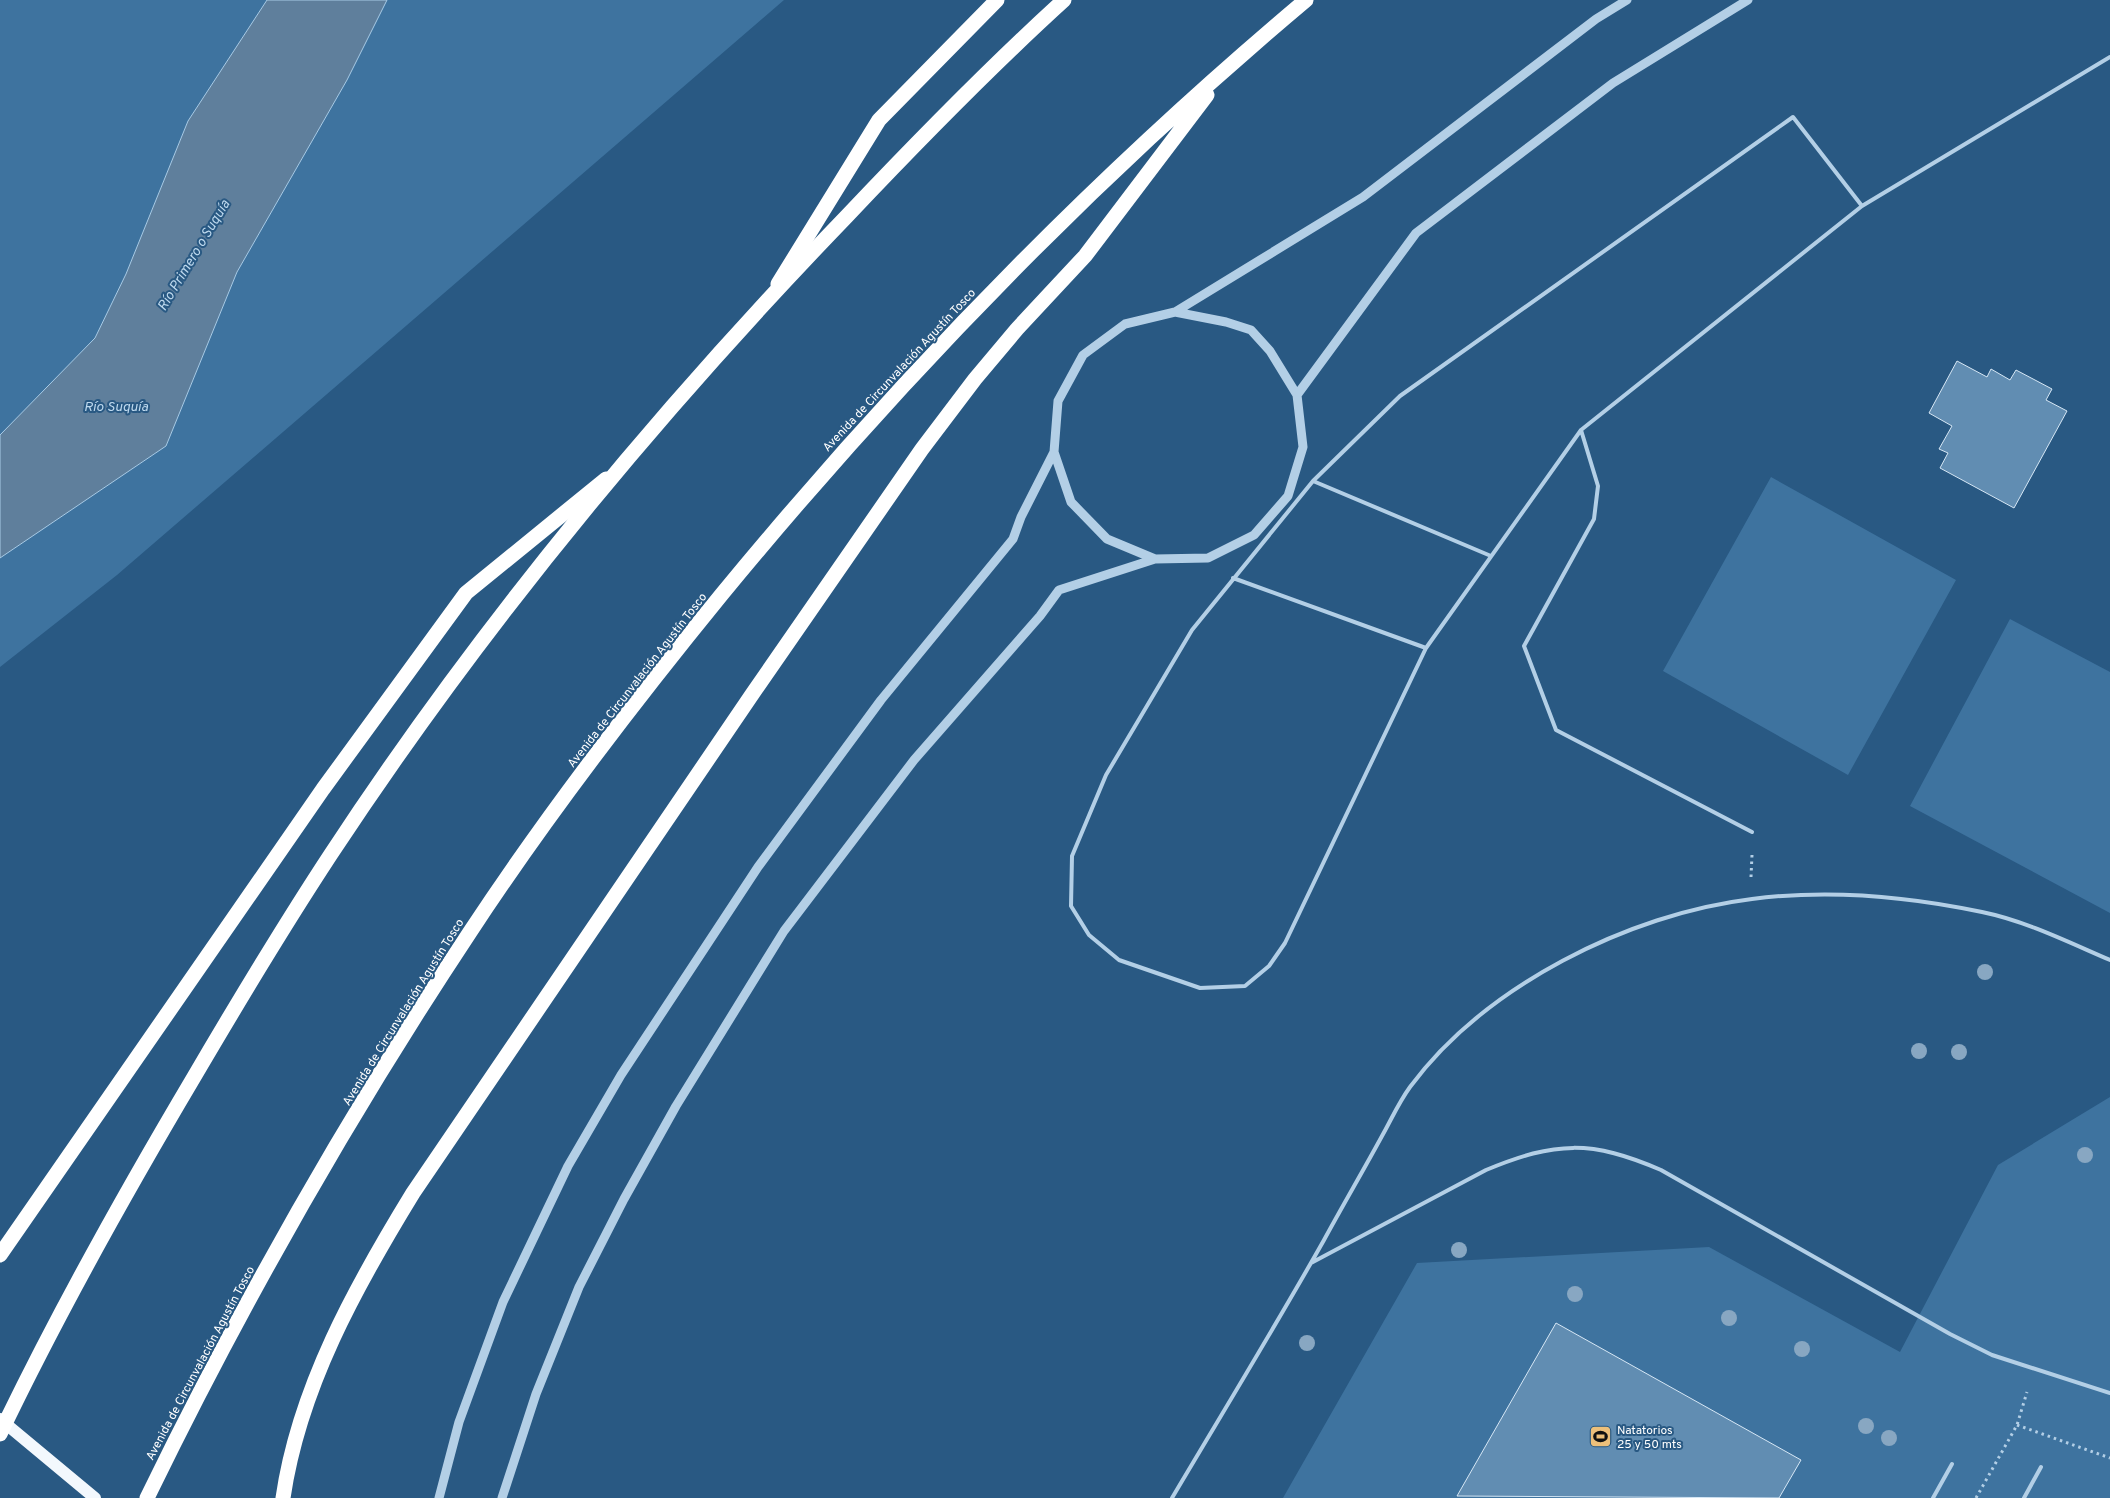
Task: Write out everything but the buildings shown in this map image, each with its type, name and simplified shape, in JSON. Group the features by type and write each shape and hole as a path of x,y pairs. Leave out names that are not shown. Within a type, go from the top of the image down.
{"highway":[{"path":"772,294 879,120 997,0"},
{"path":"0,1434 94,1247 255,975 327,860 419,727 578,518 772,294 926,133 1064,0"},
{"name":"Avenida de Circunvalación Agustín Tosco","path":"147,1498 244,1309 398,1044 488,906 556,809 654,678 855,438 958,327 1105,180 1230,63 1306,0"},
{"path":"283,1498 305,1411 332,1342 363,1278 419,1185 917,458 975,379 1017,329 1086,256 1230,63"},
{"path":"0,1255 202,967 323,789 466,593 625,464"}],"main road":[{"path":"0,1419 96,1498"}],"street":[{"path":"439,1498 459,1422 503,1302 568,1166 621,1075 764,859 881,700 1013,539 1021,517 1054,452 1058,401 1083,355 1125,324 1175,312 1363,197 1596,19 1627,0"},
{"path":"1297,395 1416,233 1613,83 1748,0"},
{"path":"502,1498 536,1394 579,1287 676,1106 784,931 914,760 1040,616 1060,590 1155,559 1208,558 1254,535 1288,496 1303,447 1297,395 1270,351 1250,330 1226,322 1175,312"},
{"path":"1054,452 1071,502 1107,539 1155,559"}],"lane":[{"path":"1862,206 1793,117 1400,396 1312,481 1232,578 1192,630 1106,774 1072,856 1071,906 1089,935 1119,960 1200,988 1245,986 1269,966 1285,943 1426,648 1580,430 1862,206 2110,57"},
{"path":"1580,430 1598,486 1594,519 1524,646 1556,730 1752,832"},
{"path":"1312,481 1491,556"},
{"path":"1232,578 1426,648"},
{"path":"1172,1498 1311,1263 1409,1088 1450,1043 1488,1010 1530,980 1582,952 1642,926 1692,910 1750,899 1812,894 1866,895 1922,901 1984,912 2024,923 2110,960"},
{"path":"1311,1263 1486,1170 1537,1152 1564,1147 1593,1149 1627,1155 1661,1170 1950,1334 1992,1355 2110,1393"},
{"path":"1933,1498 1952,1464"},
{"path":"2024,1498 2041,1468"}],"path":[{"path":"1750,899 1752,832"},
{"path":"1976,1498 2017,1426 2034,1370"},
{"path":"2017,1426 2110,1458"}],"shaded area":[{"path":"0,0 267,0 188,121 126,274 95,338 0,435"},
{"path":"387,0 784,0 117,575 0,667 0,558 166,446 237,272 347,80"},
{"path":"1771,477 1956,580 1848,775 1663,671"},
{"path":"2010,619 2110,672 2110,913 1910,806"},
{"path":"2110,1097 2110,1498 1283,1498 1417,1263 1709,1247 1900,1352 1998,1165"}],"water":[{"name":"Río Suquía","path":"267,0 387,0 347,80 237,272 166,446 0,558 0,435 95,338 126,274 188,121"}],"place":[{"name":"Natatorios 25 y 50 mts","path":"1601,1437"}],"water label":[{"name":"Río Primero o Suquía","path":"193,255"}]}
